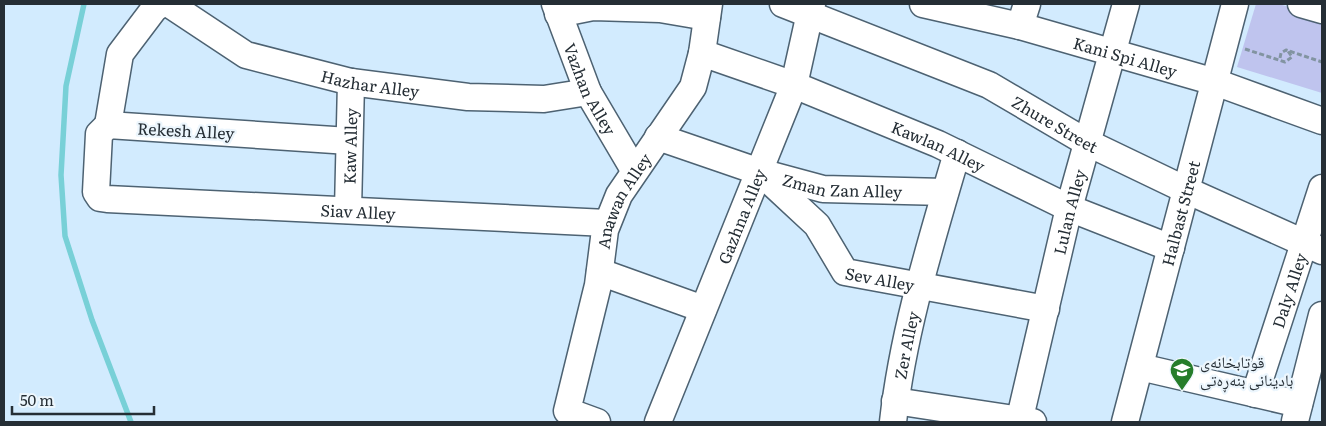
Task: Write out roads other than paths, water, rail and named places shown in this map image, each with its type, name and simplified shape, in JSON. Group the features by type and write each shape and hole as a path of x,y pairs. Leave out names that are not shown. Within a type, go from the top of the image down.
{"street":[{"path":"108,125 120,54 154,9 161,4"},
{"name":"Hazhar Alley","path":"169,4 246,55 350,82 468,97 544,99 588,92"},
{"name":"Zhure Street","path":"783,4 811,9 989,85 1086,142 1186,190 1314,247"},
{"name":"Kani Spi Alley","path":"923,4 1024,15 1112,52 1215,82 1322,121"},
{"name":"Lulan Alley","path":"1024,421 1046,309 1069,208 1126,4"},
{"name":"Halbast Street","path":"1126,422 1235,4"},
{"path":"1301,4 1322,10"},
{"path":"557,9 593,7 708,10"},
{"name":"Vazhan Alley","path":"557,9 588,92 634,170"},
{"name":"Gazhna Alley","path":"658,422 794,85 811,9"},
{"name":"Anawan Alley","path":"597,422 566,411 600,272 607,223 619,194 634,170 693,87 702,53 708,10"},
{"name":"Kawlan Alley","path":"702,53 794,85 957,153 1069,208 1171,248"},
{"name":"Kaw Alley","path":"348,210 350,82"},
{"name":"Rekesh Alley","path":"108,125 349,141"},
{"name":"Siav Alley","path":"108,125 99,134 96,192 100,198 607,223"},
{"name":"Zman Zan Alley","path":"658,137 760,172 824,189 945,192"},
{"name":"Zer Alley","path":"894,412 899,368 957,153"},
{"name":"Sev Alley","path":"760,172 818,225 845,272 1046,309"},
{"name":"Daly Alley","path":"1255,394 1314,247 1322,188"},
{"path":"600,272 703,309"},
{"path":"1140,367 1255,394 1297,413 1322,315"},
{"path":"894,412 1024,421"}],"waterway":[{"path":"84,4 66,86 61,175 65,236 92,320 131,422"}],"place":[{"name":"قوتابخانەی بادینانی بنەڕەتی","path":"1182,391"}]}
